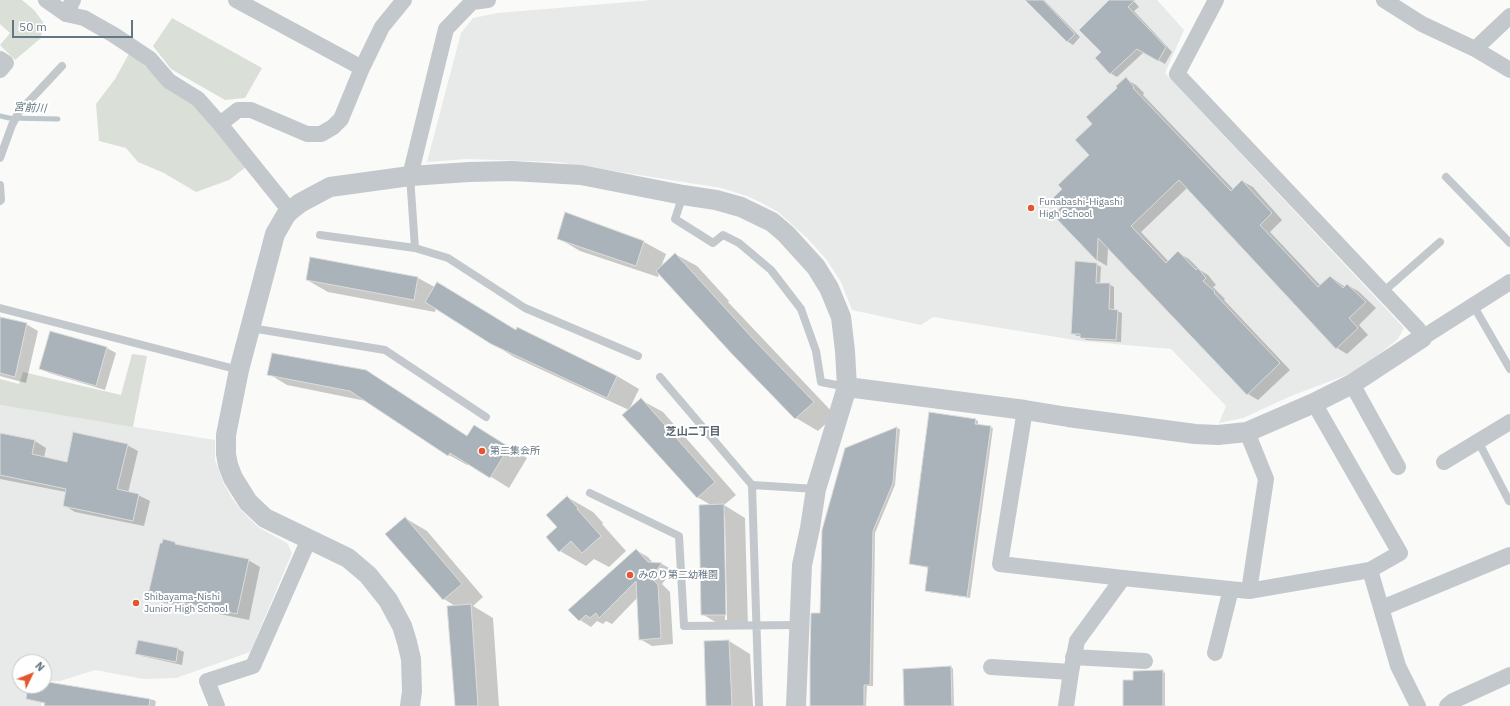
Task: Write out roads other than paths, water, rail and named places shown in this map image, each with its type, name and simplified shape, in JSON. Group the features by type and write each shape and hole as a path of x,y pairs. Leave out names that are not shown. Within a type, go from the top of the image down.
{"street":[{"path":"46,0 69,7 84,18 114,35 125,44 150,59 169,81 198,99 290,211"},
{"path":"236,0 362,68"},
{"path":"220,124 238,110 251,110 307,134 321,134 333,127 341,119 362,68 382,27 404,0"},
{"path":"410,176 446,29 472,2 488,0"},
{"path":"1216,0 1177,74 1418,329 1422,338"},
{"path":"1384,0 1422,24 1475,50 1510,70"},
{"path":"1475,50 1510,16"},
{"path":"0,59 6,63 0,70"},
{"path":"410,706 412,691 411,659 402,626 391,606 374,581 348,558 265,518 248,502 232,478 227,460 226,435 239,370 275,234 290,211 300,203 330,187 410,176 512,171 581,175 716,200 741,207 772,222 786,234 816,267 829,288 841,317 847,386 816,489 802,565 796,706"},
{"path":"847,386 1195,434 1218,435 1247,432 1314,403 1352,384 1510,282"},
{"path":"1352,384 1398,467"},
{"path":"1025,410 1000,564 1249,590 1370,570 1400,553 1314,403"},
{"path":"1444,462 1510,422"},
{"path":"1247,432 1266,480 1249,590"},
{"path":"216,706 207,681 253,666 309,539"},
{"path":"1382,608 1510,555"},
{"path":"1370,570 1398,666 1418,706"},
{"path":"1066,706 1077,641 1123,578"},
{"path":"1215,653 1231,589"},
{"path":"991,667 1145,661"},
{"path":"1447,706 1510,675"}],"lane":[{"path":"0,158 12,125 19,112 62,66"},
{"path":"410,176 414,248"},
{"path":"1446,177 1510,243"},
{"path":"0,185 0,201"},
{"path":"683,195 675,219 713,243 722,235 739,243 771,270 802,309 816,351 821,382 847,386"},
{"path":"320,235 414,248 448,258 525,308 638,356"},
{"path":"1383,292 1440,242"},
{"path":"1473,305 1510,369"},
{"path":"0,308 239,370"},
{"path":"250,328 385,350 486,417"},
{"path":"660,377 752,485 759,706"},
{"path":"1478,441 1509,501"},
{"path":"752,485 816,489"},
{"path":"590,493 679,536 684,626 756,624 800,625"}],"waterway":[{"name":"宮前川","path":"0,116 9,118 58,119"}],"place":[{"name":"Funabashi-Higashi High School","path":"1031,208"},
{"name":"第二集会所","path":"482,451"},
{"name":"みのり第二幼稚園","path":"630,575"},
{"name":"Shibayama-Nishi Junior High School","path":"136,603"}],"district":[{"name":"芝山二丁目","path":"693,432"}]}
